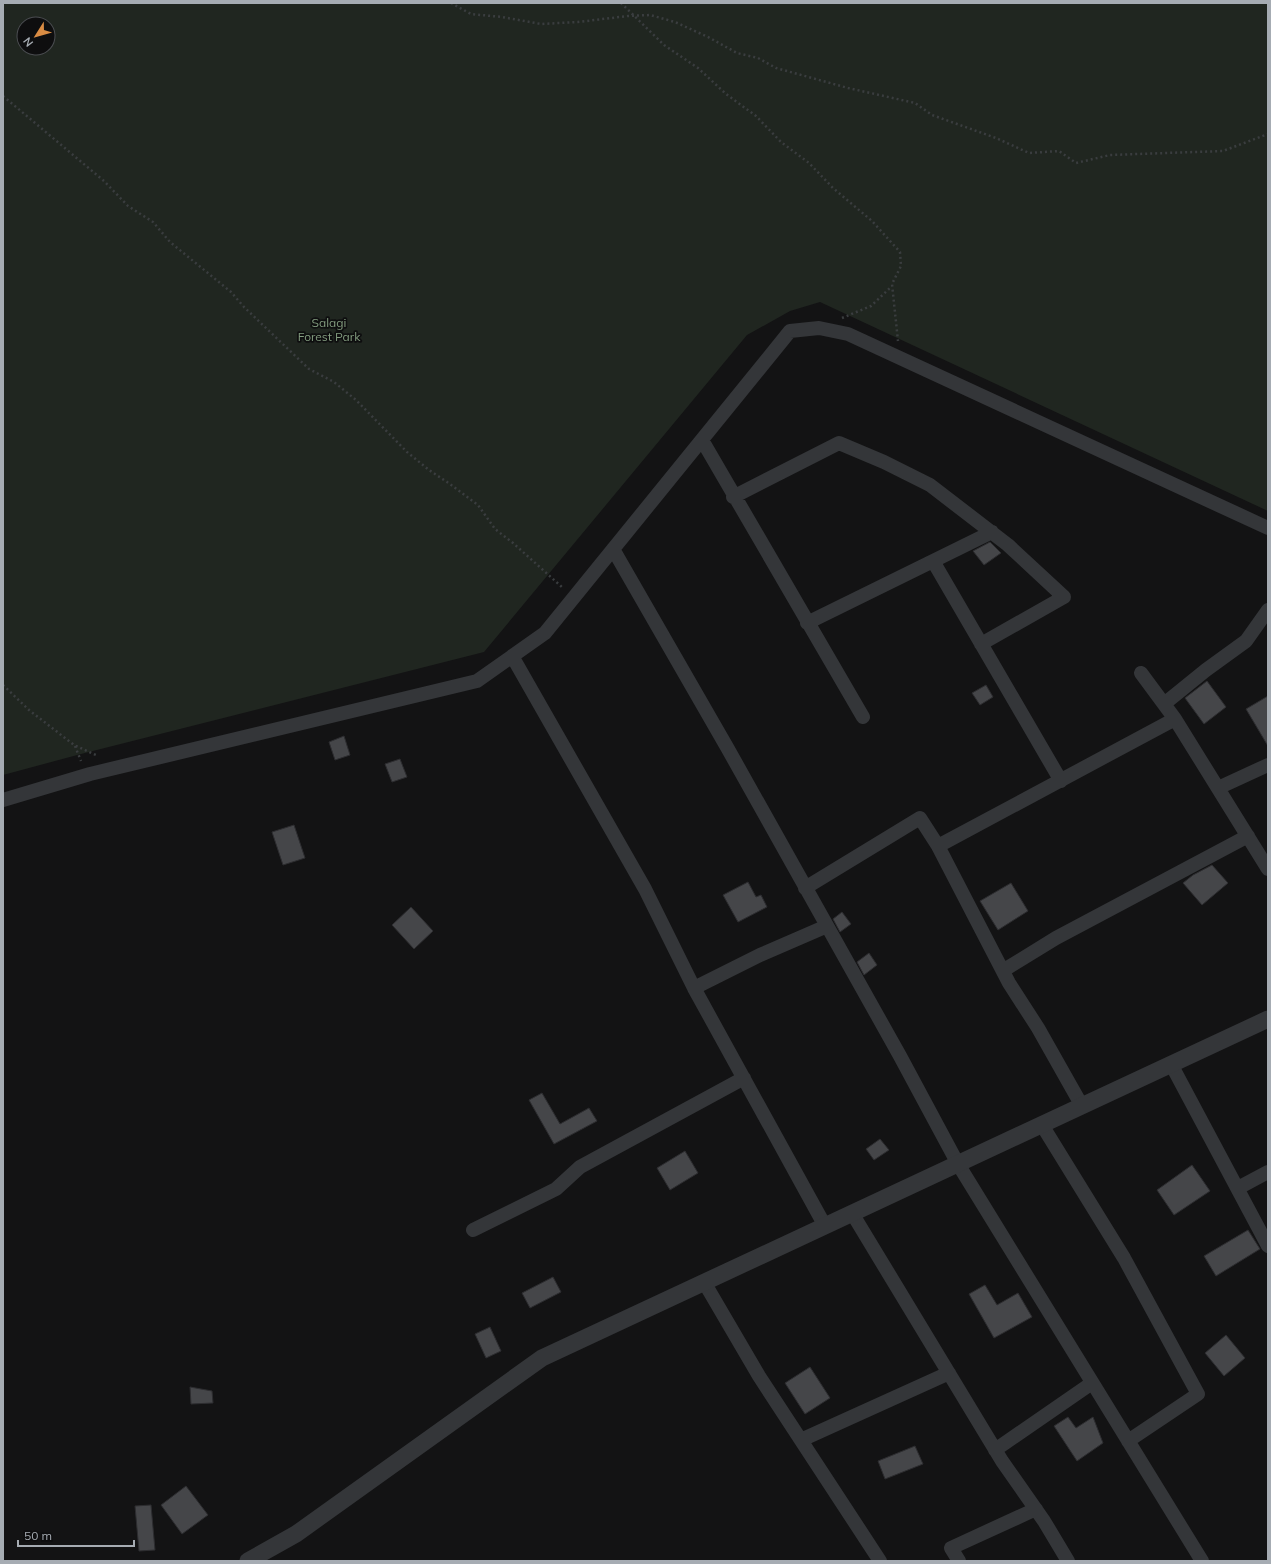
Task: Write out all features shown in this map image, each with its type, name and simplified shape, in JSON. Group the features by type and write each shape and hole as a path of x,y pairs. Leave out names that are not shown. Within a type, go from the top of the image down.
{"street":[{"path":"3,800 90,774 477,681 545,633 790,332 819,328 848,334 1268,528"},
{"path":"702,440 733,497 862,717"},
{"path":"733,497 839,443 884,462 930,485 992,532 1064,597 981,644"},
{"path":"807,623 992,532"},
{"path":"613,549 728,749 900,1056 958,1164 1202,1561"},
{"path":"933,561 1061,781"},
{"path":"1164,704 1206,670 1246,641 1268,610"},
{"path":"512,656 644,889 694,988 825,1226"},
{"path":"1141,673 1175,719 1268,869"},
{"path":"938,846 1175,719"},
{"path":"1218,788 1268,765"},
{"path":"805,888 920,818 938,846 1010,983 1038,1028 1082,1106"},
{"path":"1004,970 1056,938 1248,836"},
{"path":"694,988 760,955 827,926"},
{"path":"248,1561 296,1534 542,1358 1268,1019"},
{"path":"1171,1064 1268,1246"},
{"path":"473,1230 556,1189 580,1167 744,1078"},
{"path":"1042,1125 1124,1258 1198,1394 1128,1441"},
{"path":"1238,1188 1268,1172"},
{"path":"852,1213 995,1450 1036,1509 1068,1561"},
{"path":"704,1282 759,1376 801,1440 875,1560"},
{"path":"801,1440 949,1373"},
{"path":"995,1450 1092,1383"},
{"path":"959,1561 951,1548 1036,1509"}],"path":[{"path":"451,3 471,14 541,24 578,22 634,15 650,15 675,22 708,37 737,54 758,58 776,68 848,88 915,103 932,115 996,138 1029,153 1059,151 1076,163 1110,155 1223,151 1268,134"},
{"path":"621,3 664,44 698,68 726,94 756,116 781,142 809,163 833,188 886,234 900,252 901,266 892,284 900,358"},
{"path":"3,96 104,181 128,206 153,222 170,242 231,292 244,307 309,369 334,382 356,400 407,452 429,470 478,505 495,529 574,597"},
{"path":"819,328 871,306 892,287"},
{"path":"3,685 29,710 74,745 99,757 114,768"}],"green space":[{"name":"Salagi Forest Park","path":"3,3 1268,3 1268,511 820,302 790,311 747,335 484,652 3,775"}],"building":[{"path":"990,542 1001,553 984,565 973,551"},
{"path":"1207,681 1226,707 1204,724 1185,698"},
{"path":"986,685 993,697 980,705 972,693"},
{"path":"1268,696 1268,746 1246,709"},
{"path":"344,736 350,755 335,760 329,742"},
{"path":"400,759 407,777 392,782 385,764"},
{"path":"294,825 305,858 283,865 272,832"},
{"path":"1212,865 1228,883 1202,905 1183,883 1193,875"},
{"path":"748,882 756,897 761,895 767,907 738,922 723,895"},
{"path":"1011,883 1028,911 998,930 980,901"},
{"path":"411,907 433,931 414,949 392,925"},
{"path":"842,912 851,924 840,932 833,919"},
{"path":"869,953 877,965 864,975 857,962"},
{"path":"542,1093 560,1124 589,1108 597,1121 554,1144 529,1100"},
{"path":"880,1139 889,1150 874,1160 866,1149"},
{"path":"685,1151 698,1173 670,1190 657,1168"},
{"path":"1192,1165 1210,1191 1174,1215 1157,1190"},
{"path":"1248,1230 1260,1249 1216,1276 1204,1256"},
{"path":"553,1277 561,1292 530,1308 522,1293"},
{"path":"985,1285 997,1305 1018,1293 1032,1317 994,1338 969,1294"},
{"path":"490,1327 501,1351 486,1358 475,1334"},
{"path":"1226,1335 1245,1358 1224,1376 1205,1353"},
{"path":"810,1367 830,1398 805,1414 785,1383"},
{"path":"190,1387 212,1391 213,1403 191,1404"},
{"path":"1068,1417 1076,1428 1093,1417 1103,1443 1077,1461 1054,1426"},
{"path":"915,1446 923,1464 885,1479 878,1461"},
{"path":"186,1486 208,1515 182,1534 161,1505"},
{"path":"151,1505 155,1550 139,1551 135,1506"}]}
